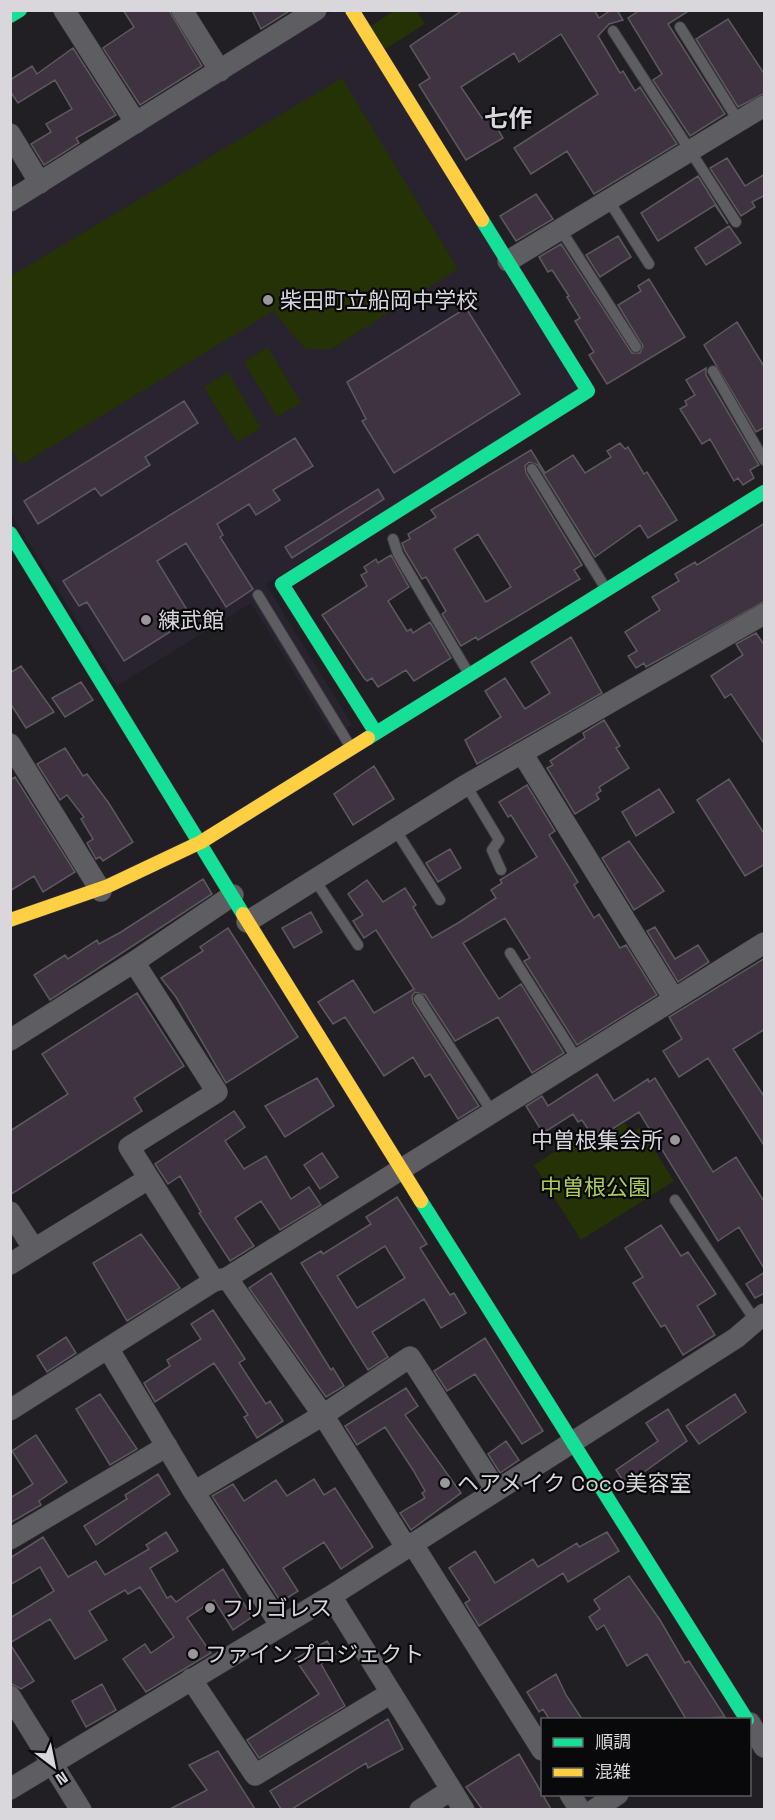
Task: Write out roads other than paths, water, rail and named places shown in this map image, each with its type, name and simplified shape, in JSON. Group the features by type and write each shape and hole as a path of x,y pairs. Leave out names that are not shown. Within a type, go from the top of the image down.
{"street":[{"path":"10,16 20,10"},
{"path":"64,10 136,123"},
{"path":"182,10 220,70"},
{"path":"351,10 588,391 282,584 376,733"},
{"path":"10,201 311,12"},
{"path":"508,261 765,106"},
{"path":"10,134 40,183"},
{"path":"10,920 101,891 133,878 201,842 765,492"},
{"path":"10,532 19,566 201,842 233,895 246,922 744,1718"},
{"path":"246,922 466,785 765,614"},
{"path":"10,744 101,891"},
{"path":"522,753 675,999"},
{"path":"10,1040 134,962 233,895"},
{"path":"10,1410 765,943"},
{"path":"134,962 217,1092 129,1147 148,1179 220,1280 323,1415 541,1747"},
{"path":"10,1264 148,1179"},
{"path":"10,1212 34,1250"},
{"path":"10,1789 331,1596 736,1338 760,1318"},
{"path":"109,1350 194,1492 281,1626"},
{"path":"194,1492 323,1415 410,1357 496,1490"},
{"path":"10,1539 167,1446"},
{"path":"331,1596 464,1809"},
{"path":"191,1679 255,1775 391,1693"},
{"path":"10,1695 81,1809"},
{"path":"751,1727 765,1747"},
{"path":"420,1809 451,1790"},
{"path":"571,1796 580,1809"},
{"path":"594,1809 615,1796"}],"lane":[{"path":"680,27 739,122"},
{"path":"613,31 688,152 736,222"},
{"path":"609,201 649,264"},
{"path":"561,230 636,347"},
{"path":"713,371 765,460"},
{"path":"532,469 606,589"},
{"path":"393,539 398,554 469,674"},
{"path":"258,595 351,748"},
{"path":"466,785 499,840 492,850 501,870"},
{"path":"395,829 440,900"},
{"path":"315,880 358,945"},
{"path":"510,953 577,1059"},
{"path":"419,999 492,1112"},
{"path":"675,1200 760,1318"}],"place":[{"name":"柴田町立船岡中学校","path":"268,300"},
{"name":"練武館","path":"146,620"},
{"name":"中曽根集会所","path":"675,1140"},
{"name":"ヘアメイク Coco美容室","path":"445,1483"},
{"name":"フリゴレス","path":"210,1608"},
{"name":"ファインプロジェクト","path":"193,1654"}],"district":[{"name":"七作","path":"508,119"}],"park label":[{"name":"中曽根公園","path":"595,1187"}]}
